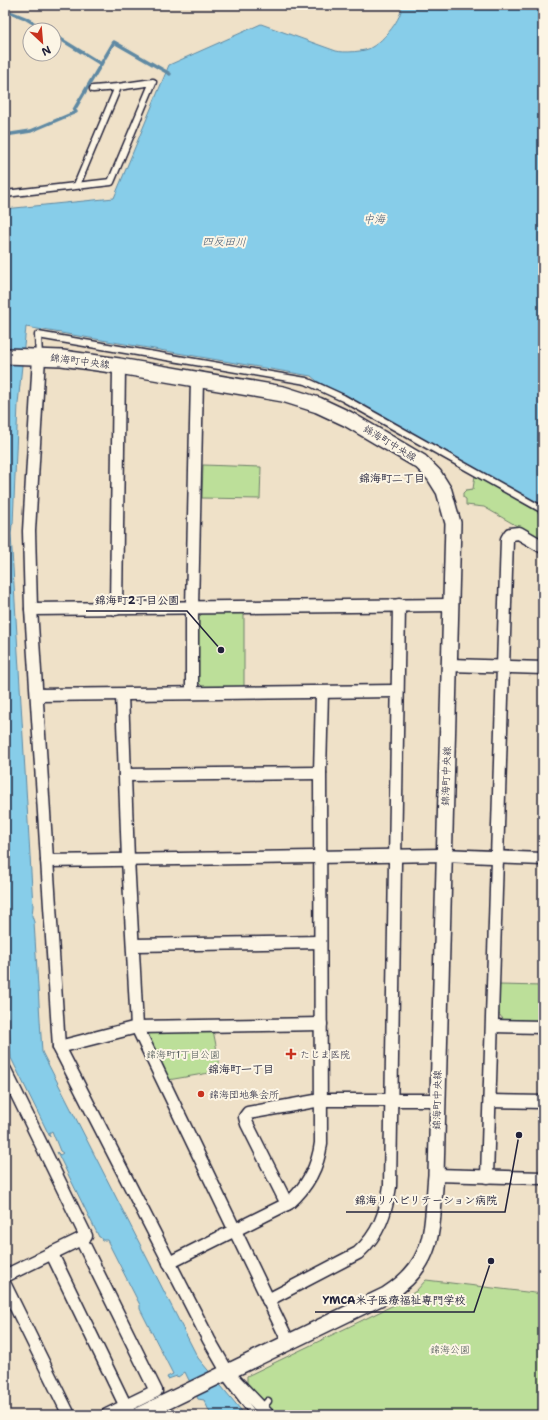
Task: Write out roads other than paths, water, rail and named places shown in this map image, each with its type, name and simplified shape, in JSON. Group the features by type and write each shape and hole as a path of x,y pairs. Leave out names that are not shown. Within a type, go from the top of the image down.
{"street":[{"name":"錦海町中央線","path":"5,356 62,358 119,366 283,394 318,405 348,419 420,462 434,475 444,491 453,523 450,665 443,855 436,1175 429,1242 424,1256 412,1275 399,1287 380,1299 289,1342 192,1391 138,1415"},
{"path":"39,357 29,531 31,610 59,1047 169,1263 223,1375 263,1410"},
{"path":"116,609 119,366"},
{"path":"192,693 192,608 197,379"},
{"path":"487,1177 493,1026 507,539 510,534 518,533 543,547"},
{"path":"268,1300 358,1253 376,1233 385,1212 390,1186 396,690 399,605"},
{"path":"31,610 451,605"},
{"path":"450,665 543,668"},
{"path":"37,695 396,690"},
{"path":"169,1263 287,1204 303,1188 314,1171 318,1161 321,1143 320,773 322,692"},
{"path":"122,695 128,859 137,1027 289,1342"},
{"path":"125,775 320,773"},
{"path":"47,861 443,855 543,859"},
{"path":"133,945 320,942"},
{"path":"59,1047 137,1027 320,1024"},
{"path":"493,1026 543,1027"},
{"path":"5,1070 86,1236 81,1240 5,1276"},
{"path":"287,1204 245,1117 246,1115 252,1112 321,1100 437,1100"},
{"path":"490,1101 543,1102"},
{"path":"436,1175 543,1178"},
{"path":"81,1240 156,1391 128,1410 107,1415"},
{"path":"52,1254 128,1410"},
{"path":"5,1285 68,1415"}],"lane":[{"path":"5,194 111,182 154,82 92,89"},
{"path":"77,185 118,87"},
{"path":"39,357 38,335 306,381 343,398 543,510"}],"water":[{"name":"中海","path":"402,5 543,5 543,506 317,381 311,376 26,327 18,404 13,524 11,534 33,906 32,916 34,922 42,1052 198,1358 245,1415 211,1415 204,1400 198,1399 185,1372 178,1377 168,1379 167,1377 173,1374 140,1309 140,1305 107,1240 102,1240 99,1237 57,1152 60,1155 63,1153 60,1151 52,1131 49,1133 50,1137 11,1058 5,957 5,209 114,198 169,65 261,24 339,52 369,49 377,44 392,29 399,16"}],"waterway":[{"path":"5,10 32,22"},
{"path":"62,40 101,64"},
{"path":"5,135 31,131 76,112 74,110 114,42 170,74"}],"place":[{"name":"錦海町2丁目公園","path":"221,650"},
{"name":"たじま医院","path":"291,1054"},
{"name":"錦海団地集会所","path":"201,1094"},
{"name":"錦海リハビリテーション病院","path":"519,1135"},
{"name":"YMCA米子医療福祉専門学校","path":"491,1261"}],"district":[{"name":"錦海町二丁目","path":"392,478"},
{"name":"錦海町一丁目","path":"241,1069"}],"water label":[{"name":"四反田川","path":"224,242"}],"park label":[{"name":"錦海町1丁目公園","path":"183,1054"},
{"name":"錦海公園","path":"450,1349"}]}
